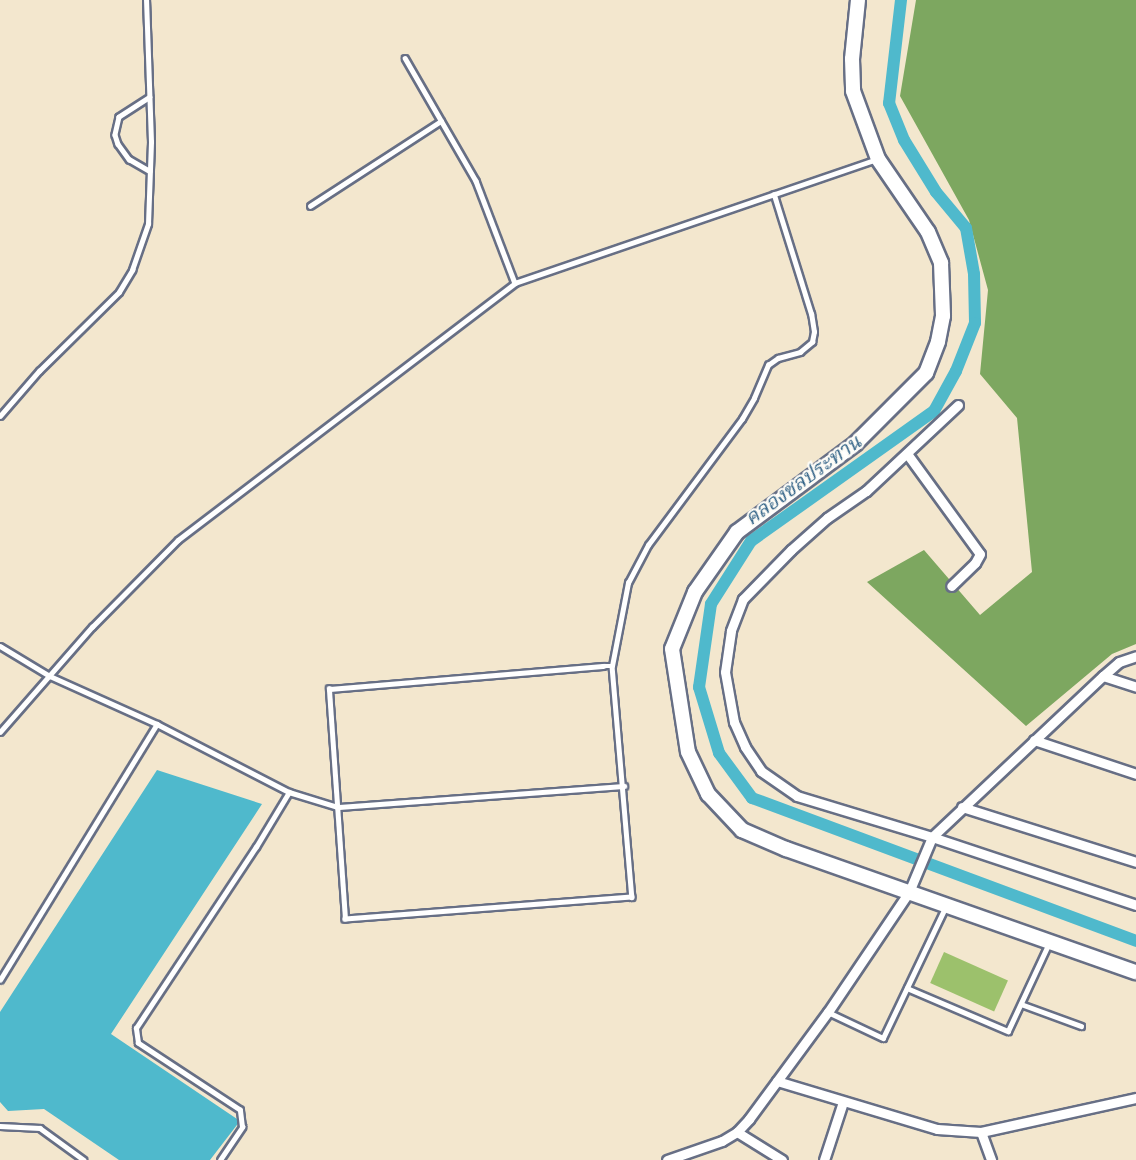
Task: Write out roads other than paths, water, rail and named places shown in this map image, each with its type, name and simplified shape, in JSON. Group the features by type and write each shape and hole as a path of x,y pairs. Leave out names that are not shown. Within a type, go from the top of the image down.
{"street":[{"path":"858,0 852,59 853,91 878,159 928,232 941,263 943,316 926,374 855,444 737,532 694,592 672,649 688,752 708,794 742,830 946,906 1136,972"},
{"path":"958,405 908,455 866,491 827,518 743,599 730,631 725,672 734,722 745,747 761,771 798,796 932,837 1136,905"},
{"path":"908,455 980,554 975,563 951,586"},
{"path":"667,1160 722,1141 736,1132 777,1082 828,1012 909,892 932,837 1103,676 1119,662 1136,656"},
{"path":"1103,676 1136,687"},
{"path":"1034,740 1136,774"},
{"path":"962,807 1136,862"},
{"path":"777,1082 937,1129 981,1132 1136,1098"},
{"path":"824,1160 843,1102"},
{"path":"736,1132 782,1160"},
{"path":"981,1132 991,1160"}],"lane":[{"path":"0,416 39,371 119,292 128,278 148,224 150,97 146,0"},
{"path":"405,58 477,181 515,283"},
{"path":"150,97 119,117 115,135 118,144 129,159 150,171"},
{"path":"310,206 441,121"},
{"path":"0,732 92,627 178,540 515,283 878,159"},
{"path":"612,666 329,689 345,919 632,897 612,666 628,583 648,544 741,419 754,398 768,365 778,358 800,352 812,342 814,332 811,314 774,195"},
{"path":"0,646 50,676 157,724 289,792 338,807 624,786"},
{"path":"0,980 157,724"},
{"path":"220,1160 242,1127 240,1110 138,1043 136,1028 256,847 289,792"},
{"path":"828,1012 883,1038 946,906"},
{"path":"907,988 1008,1031 1049,941"},
{"path":"1021,1004 1081,1026"},
{"path":"0,1126 40,1128 84,1160"}],"water":[{"path":"157,770 262,804 111,1034 240,1121 210,1160 119,1160 44,1109 8,1111 0,1102 0,1012"}],"waterway":[{"name":"คลองชลประทาน","path":"901,0 889,103 904,140 936,192 966,228 974,274 975,323 956,371 934,411 751,541 711,604 699,687 719,753 752,798 1136,941"}]}
